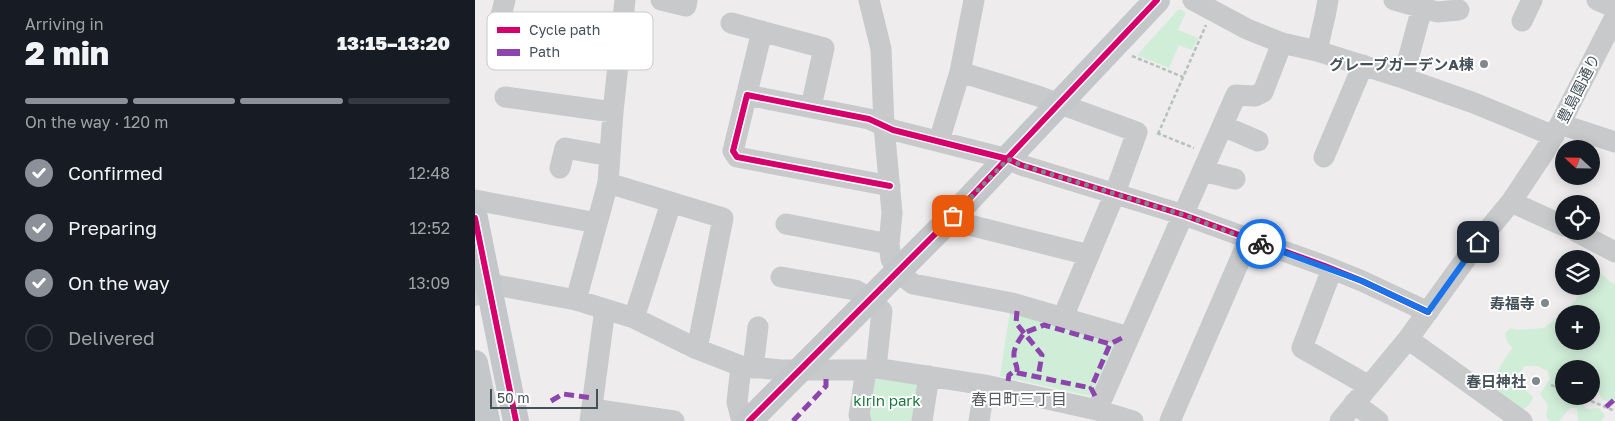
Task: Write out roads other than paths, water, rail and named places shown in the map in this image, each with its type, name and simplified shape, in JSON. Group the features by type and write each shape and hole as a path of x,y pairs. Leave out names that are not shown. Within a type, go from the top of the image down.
{"main road":[{"path":"749,421 953,216 1157,0"},
{"path":"475,218 481,290 501,421"},
{"path":"481,290 516,421"},
{"path":"475,363 487,421"}],"street":[{"path":"615,0 625,0"},
{"path":"661,0 686,6 687,0"},
{"path":"869,0 881,49 884,126 892,213 889,244 891,259 898,272 913,284 1012,303 1129,337"},
{"path":"939,142 960,72 974,0"},
{"path":"1193,0 1247,29 1282,43 1363,65 1557,130 1615,142"},
{"path":"1317,52 1327,0"},
{"path":"1394,0 1437,12 1459,10"},
{"path":"1522,20 1533,0"},
{"path":"1597,0 1615,17"},
{"path":"1403,78 1423,8"},
{"name":"豊島園通り","path":"1340,421 1408,339 1478,242 1511,202 1557,130 1615,17"},
{"path":"731,23 824,48 811,106"},
{"path":"762,31 733,151 737,157 890,186"},
{"path":"1092,413 1129,337 1236,95 1255,96 1263,92 1282,43"},
{"path":"1324,158 1363,65"},
{"path":"576,300 607,183 618,70"},
{"path":"960,72 1038,96 1137,132 1115,192 1063,318"},
{"path":"747,95 811,106 869,119 893,130 1008,159 1021,165 1115,192 1332,269 1428,312"},
{"path":"505,97 613,112"},
{"path":"1223,126 1258,141"},
{"path":"560,168 565,148 610,156"},
{"path":"1203,171 1235,179"},
{"path":"607,183 723,218 697,348"},
{"path":"475,200 597,223"},
{"path":"1511,202 1555,222"},
{"path":"634,318 671,203"},
{"path":"953,216 969,225 1089,255"},
{"path":"786,224 889,244"},
{"path":"1170,421 1249,239"},
{"path":"1592,240 1615,252"},
{"path":"1332,269 1301,348 1369,386"},
{"path":"781,277 855,290 871,299 882,311 871,369 859,415 861,421"},
{"path":"481,290 576,300 634,318 697,348 747,367 781,370 871,369 929,376 985,386 1092,413 1133,421"},
{"path":"605,309 591,415 674,421"},
{"path":"742,421 737,402 758,327"},
{"path":"1408,339 1522,421"},
{"path":"922,421 929,376"},
{"path":"979,421 985,386"},
{"path":"1355,404 1378,421"}],"tunnel":[{"path":"475,287 479,305"}],"place":[{"name":"グレープガーデンA棟","path":"1484,64"},
{"name":"寿福寺","path":"1545,303"},
{"name":"春日神社","path":"1536,381"}],"district":[{"name":"春日町三丁目","path":"1019,399"}],"park label":[{"name":"kirin park","path":"887,400"}]}
